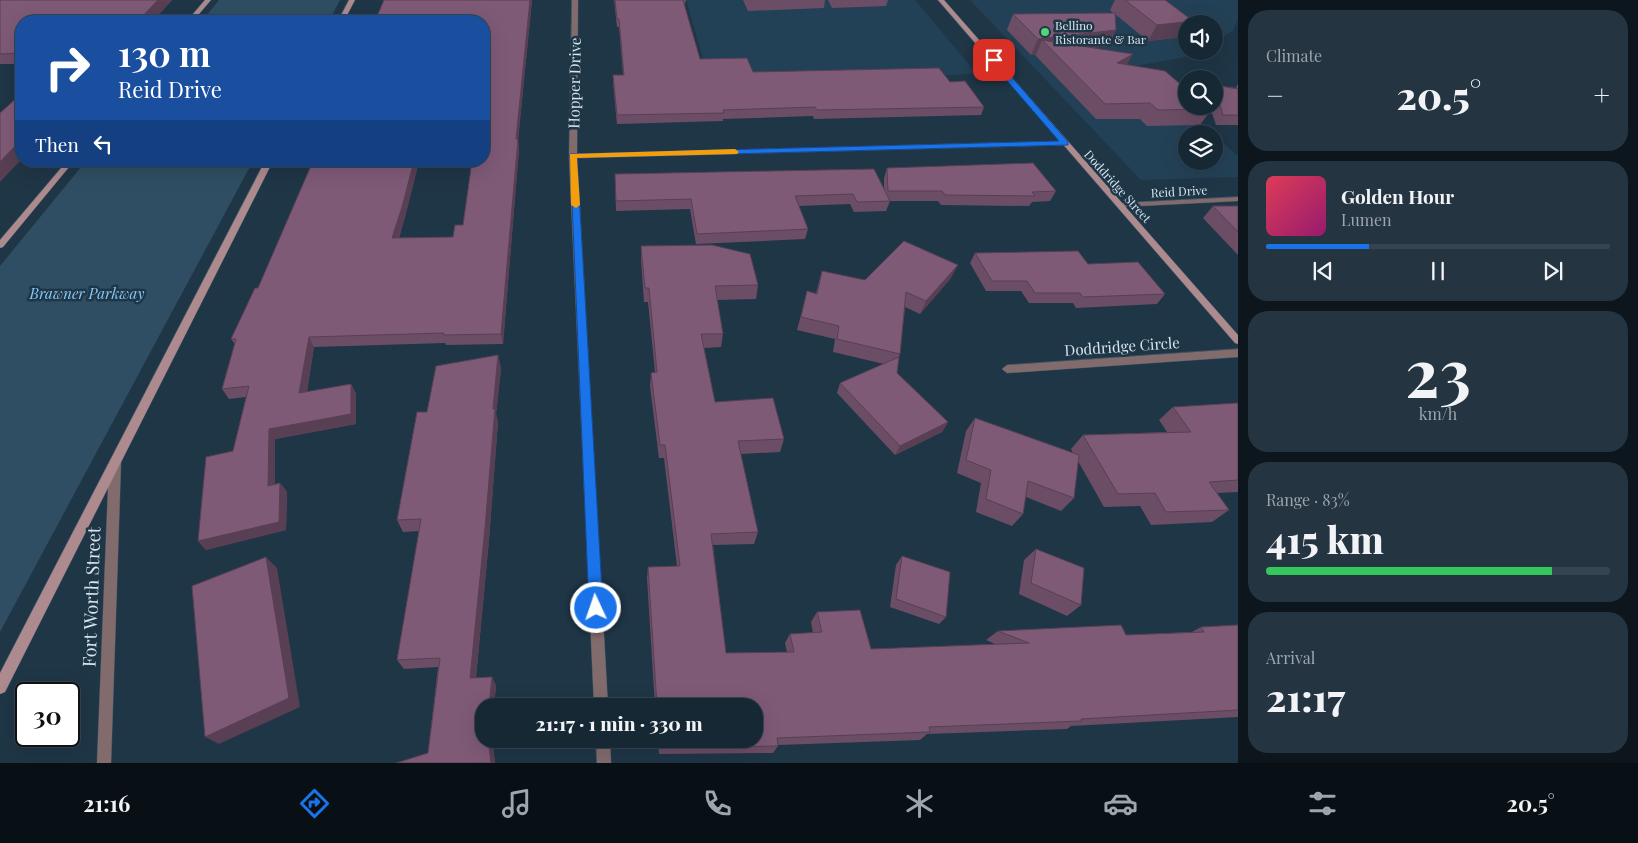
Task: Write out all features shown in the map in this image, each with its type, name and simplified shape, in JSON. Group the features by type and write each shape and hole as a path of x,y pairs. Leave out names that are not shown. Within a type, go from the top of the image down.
{"street":[{"path":"195,15 208,0"},
{"path":"344,15 352,0"},
{"name":"Hopper Drive","path":"575,0 573,156 601,698"},
{"name":"Doddridge Street","path":"942,0 1238,341"},
{"path":"573,156 1065,143"},
{"path":"0,245 66,167"},
{"path":"0,687 266,167"},
{"name":"Reid Drive","path":"1120,205 1238,199"},
{"name":"Doddridge Circle","path":"1007,369 1238,353"},
{"name":"Fort Worth Street","path":"104,763 115,462"},
{"path":"603,748 604,763"}],"shaded area":[{"path":"686,0 915,0 977,74 710,82"},
{"path":"970,0 1238,0 1238,19 1233,31 1223,37 1223,15 1178,15 1178,58 1135,66 1178,103 1178,115 1191,115 1203,125 1178,125 1178,170 1223,170 1223,143 1238,156 1238,177 1141,180"}],"green space":[{"path":"219,0 340,0 332,15 207,15"},
{"name":"Brawner Parkway","path":"81,167 250,167 0,632 0,266"}],"building":[{"path":"0,0 158,0 144,15 15,15 15,53 0,54"},
{"path":"384,0 530,0 516,139 518,139 501,334 443,335 444,333 309,337 299,393 351,384 351,414 269,429 268,486 280,483 279,522 198,541 206,457 233,451 249,386 222,389 236,339 231,339 255,288 258,288 310,167 412,167 392,238 453,237 455,225 463,225 471,167 490,167 490,15 378,15"},
{"path":"615,0 683,0 700,59 747,58 753,72 939,68 950,82 965,81 984,107 817,110 815,107 723,110 724,113 617,115 613,75 624,75 619,19 617,19"},
{"path":"1125,0 1165,0 1185,15 1178,15 1178,23 1157,25"},
{"path":"1115,13 1116,30 1038,39 1013,14"},
{"path":"1042,40 1133,54 1117,63 1165,71 1178,82 1178,110 1158,110 1150,103 1105,104"},
{"path":"1223,86 1238,89 1238,115 1223,115"},
{"path":"15,99 15,146 0,162 0,113"},
{"path":"1033,163 1056,191 1032,192 1035,196 945,195 942,191 888,191 887,168"},
{"path":"874,169 890,201 857,202 853,194 795,196 808,229 697,234 691,199 616,201 615,174"},
{"path":"1213,206 1238,206 1238,232"},
{"path":"904,241 958,265 926,301 906,292 900,354 837,339 839,326 801,317 807,291 817,294 822,271 865,280"},
{"path":"712,245 750,254 758,285 715,286 723,334 701,334 715,402 773,398 784,439 738,441 758,532 711,534 726,653 794,652 790,634 822,632 817,612 860,610 871,649 1029,643 998,631 1121,625 1126,635 1204,632 1201,627 1238,625 1238,710 1081,719 1082,721 929,727 930,732 777,738 778,746 763,746 763,698 656,698 648,567 680,566 665,445 660,445 651,373 657,372 649,288 645,288 641,246"},
{"path":"1078,251 1088,264 1138,262 1165,294 1083,297 1080,293 1035,293 1027,281 992,281 975,253"},
{"path":"498,355 485,528 470,678 492,677 490,698 475,698 475,748 489,748 491,763 396,763 428,753 440,658 397,660 421,519 397,520 417,412 427,412 436,366"},
{"path":"899,357 897,373 948,422 900,446 840,383"},
{"path":"1238,403 1238,480 1209,482 1229,510 1166,512 1155,493 1118,494 1083,435 1191,432 1173,407"},
{"path":"975,418 1079,455 1074,498 1028,481 1023,514 986,499 991,470 966,460"},
{"path":"1036,549 1084,568 1081,605 1031,583"},
{"path":"902,556 950,572 946,617 896,599"},
{"path":"266,557 289,698 205,737 192,586"}],"slow traffic":[{"path":"576,205 573,156 735,152"}],"place":[{"name":"Bellino Ristorante & Bar","path":"1045,32"}],"route":[{"path":"596,608 573,156 1065,143 994,60"}]}
